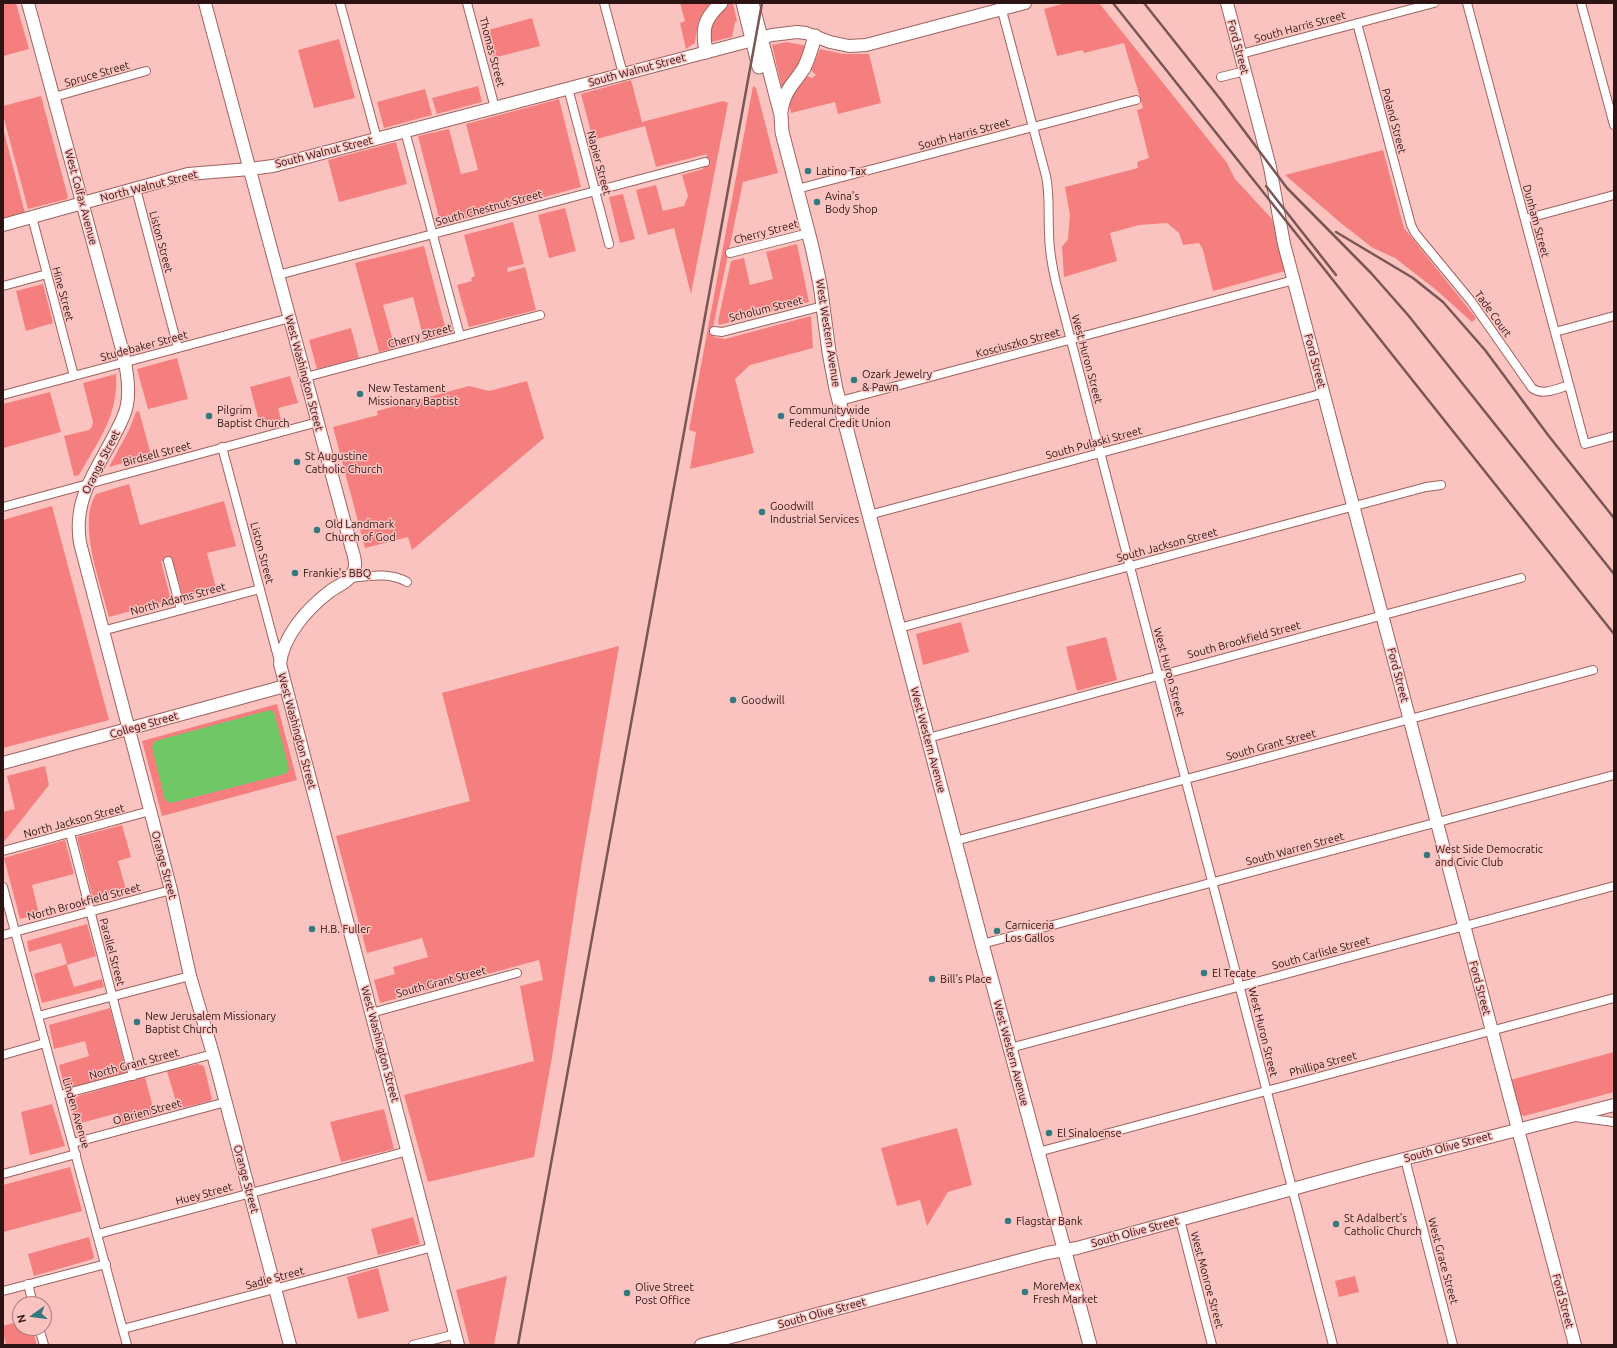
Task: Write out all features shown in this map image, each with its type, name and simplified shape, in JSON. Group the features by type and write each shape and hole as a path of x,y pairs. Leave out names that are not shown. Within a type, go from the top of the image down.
{"main road":[{"path":"706,52 704,27 707,19 720,3"},
{"name":"West Western Avenue","path":"743,3 757,38 781,115 782,132 820,284 829,352 840,401 982,944 1090,1345"},
{"name":"West Western Avenue","path":"752,3 772,118 782,132"},
{"path":"781,115 782,103 787,91 804,68 815,36"}],"street":[{"name":"West Colfax Avenue","path":"28,3 125,362 128,392"},
{"name":"West Washington Street","path":"205,3 318,422 355,567 350,578 321,598 302,619 286,643 281,656 280,664 457,1339"},
{"path":"340,3 376,139"},
{"name":"Thomas Street","path":"467,3 495,108"},
{"path":"604,3 623,74"},
{"name":"South Walnut Street","path":"250,170 273,166 757,38 782,33 797,32 849,46 866,45 1001,6 1025,3"},
{"name":"Ford Street","path":"1226,3 1241,54 1270,167 1284,244 1575,1345"},
{"name":"South Harris Street","path":"1241,54 1434,3"},
{"name":"Dunham Street","path":"1467,3 1585,444 1614,436"},
{"path":"1582,3 1614,125"},
{"name":"West Huron Street","path":"1001,6 1034,127 1049,189 1050,255 1056,282 1333,1345"},
{"name":"Poland Street","path":"1357,23 1411,225"},
{"path":"1221,77 1245,71"},
{"name":"Spruce Street","path":"54,97 146,72"},
{"name":"Napier Street","path":"568,88 609,244"},
{"name":"South Harris Street","path":"797,189 1136,100"},
{"path":"405,131 460,336"},
{"name":"South Chestnut Street","path":"278,275 705,162"},
{"name":"North Walnut Street","path":"3,225 188,174 250,170"},
{"name":"Liston Street","path":"136,189 178,348"},
{"path":"1525,219 1614,195"},
{"name":"Hine Street","path":"32,217 74,376"},
{"name":"Tade Court","path":"1411,225 1470,301 1532,388 1536,391 1542,392 1569,385"},
{"name":"Cherry Street","path":"730,254 808,233"},
{"path":"3,286 47,274"},
{"name":"Kosciuszko Street","path":"840,401 1294,280"},
{"name":"Scholum Street","path":"714,331 722,332 823,306"},
{"name":"Cherry Street","path":"306,378 540,315"},
{"path":"1554,332 1614,316"},
{"name":"Studebaker Street","path":"3,395 290,318"},
{"name":"Orange Street","path":"128,392 127,405 122,421 81,499 78,533 102,631 171,890 190,976 213,1054 290,1345"},
{"name":"South Pulaski Street","path":"869,515 1324,393"},
{"name":"Birdsell Street","path":"3,507 318,422"},
{"name":"Liston Street","path":"222,447 280,664"},
{"name":"South Jackson Street","path":"899,628 1426,487 1441,485"},
{"path":"168,561 181,610"},
{"path":"350,578 382,576 393,577 407,582"},
{"name":"South Brookfield Street","path":"928,738 1520,578"},
{"name":"North Adams Street","path":"102,631 260,589"},
{"name":"South Grant Street","path":"955,841 1593,670"},
{"name":"College Street","path":"3,763 286,686"},
{"name":"South Warren Street","path":"982,944 1614,775"},
{"name":"North Jackson Street","path":"3,851 150,811"},
{"name":"Parallel Street","path":"70,833 133,1076"},
{"name":"South Carlisle Street","path":"1010,1048 1614,886"},
{"name":"Linden Avenue","path":"3,887 127,1345"},
{"name":"North Brookfield Street","path":"3,935 171,890"},
{"name":"South Grant Street","path":"371,1013 517,973"},
{"path":"38,1016 190,976"},
{"name":"Phillipa Street","path":"1038,1152 1614,998"},
{"path":"3,1055 45,1043"},
{"name":"North Grant Street","path":"60,1095 213,1054"},
{"name":"O Brien Street","path":"73,1143 226,1102"},
{"name":"South Olive Street","path":"701,1345 1047,1253 1077,1248 1518,1128 1614,1105"},
{"name":"South Olive Street","path":"1569,1116 1614,1122"},
{"name":"Huey Street","path":"98,1234 408,1151"},
{"path":"3,1174 76,1154"},
{"name":"West Grace Street","path":"1405,1159 1454,1345"},
{"name":"West Monroe Street","path":"1180,1220 1212,1345"},
{"name":"Sadie Street","path":"123,1329 276,1290 433,1247"},
{"path":"3,1291 106,1264"},
{"path":"28,1284 31,1296"},
{"path":"413,1345 457,1339"}],"shaded area":[{"path":"3,3 16,3 29,49 3,56"},
{"path":"680,3 711,3 701,17 695,43 686,49 680,23 685,21"},
{"path":"729,3 733,3 737,21 735,22 732,37 711,42 709,31 711,26 717,16"},
{"path":"1066,3 1099,3 1227,163 1235,179 1272,219 1285,271 1213,291 1203,250 1199,243 1183,245 1179,233 1167,223 1139,225 1110,233 1117,261 1064,277 1062,247 1068,239 1070,215 1065,187 1138,168 1137,162 1149,158 1137,110 1143,108 1124,43 1084,53 1082,50 1057,56 1044,9"},
{"path":"532,18 540,46 493,58 485,31"},
{"path":"339,39 355,98 314,108 298,50"},
{"path":"787,42 807,46 803,59 782,88 772,45"},
{"path":"820,49 843,54 869,54 881,103 838,114 835,102 791,113 789,104 790,99 806,76 812,78 816,75 811,70"},
{"path":"631,80 642,122 723,101 728,103 691,294 674,228 648,235 636,190 656,185 663,211 684,206 688,196 682,175 703,169 707,154 656,167 645,126 593,140 581,94"},
{"path":"478,86 482,102 437,114 432,98"},
{"path":"753,86 756,88 778,173 743,182 712,332 714,337 725,339 811,316 813,348 750,365 735,379 754,453 690,469 696,432 689,430"},
{"path":"425,89 432,115 384,128 377,102"},
{"path":"41,96 68,197 67,199 28,209 3,115 3,106"},
{"path":"559,99 581,187 441,225 418,136 449,129 461,174 478,170 466,124"},
{"path":"3,128 25,213 3,219"},
{"path":"396,142 407,184 339,202 328,160"},
{"path":"1383,150 1404,228 1476,318 1472,322 1435,289 1395,258 1373,248 1342,224 1285,175"},
{"path":"623,194 635,239 620,243 609,197"},
{"path":"565,208 576,251 549,258 538,215"},
{"path":"513,222 524,264 507,268 508,272 525,267 536,310 469,327 457,285 472,281 471,278 475,276 464,235"},
{"path":"797,244 809,302 719,325 718,321 731,261 744,258 750,285 773,279 766,252"},
{"path":"424,246 447,334 424,340 413,297 383,305 395,348 379,352 355,263"},
{"path":"43,284 53,323 26,331 16,291"},
{"path":"351,328 359,358 317,369 309,340"},
{"path":"177,358 188,399 148,409 137,369"},
{"path":"116,374 116,389 111,415 100,439 79,475 74,476 64,436 89,430 92,427 93,422 83,383"},
{"path":"290,376 298,403 278,408 281,420 260,425 250,387"},
{"path":"527,381 544,438 412,550 408,537 365,548 333,427 378,415 377,411 469,386 489,391"},
{"path":"50,392 61,432 3,448 3,404"},
{"path":"139,411 151,455 109,467 129,430 136,412"},
{"path":"129,484 140,525 224,501 236,546 207,553 216,588 183,597 172,559 161,561 171,600 109,617 92,554 89,521 91,507 96,494"},
{"path":"52,506 109,720 3,748 3,520"},
{"path":"961,622 969,652 923,665 916,634"},
{"path":"1106,637 1117,680 1077,691 1066,647"},
{"path":"619,646 582,861 552,1057 534,1157 428,1182 404,1095 534,1061 520,986 543,980 539,960 380,1003 374,980 395,974 393,967 428,957 422,938 367,953 336,836 470,801 442,693"},
{"path":"277,704 297,780 162,816 142,741"},
{"path":"270,710 274,712 289,769 285,774 171,803 165,800 152,747 155,741"},
{"path":"45,766 49,785 3,843 3,812 15,809 7,776"},
{"path":"122,825 131,857 118,861 126,890 93,899 77,837"},
{"path":"65,840 74,874 32,885 39,914 20,919 4,858"},
{"path":"87,924 96,956 67,965 74,987 102,979 104,987 42,1003 34,974 67,964 61,943 29,952 27,941"},
{"path":"110,1008 127,1073 65,1089 59,1065 89,1056 85,1041 54,1049 49,1025"},
{"path":"1614,1052 1614,1092 1524,1116 1519,1114 1510,1080"},
{"path":"198,1064 204,1066 212,1099 210,1101 178,1109 167,1071"},
{"path":"145,1077 155,1115 121,1125 118,1113 77,1124 70,1102 71,1098"},
{"path":"52,1104 65,1146 30,1155 21,1112"},
{"path":"384,1109 394,1149 341,1162 330,1122"},
{"path":"957,1128 972,1185 948,1192 927,1226 920,1200 897,1206 881,1148"},
{"path":"70,1167 82,1211 3,1232 3,1185"},
{"path":"413,1217 420,1244 378,1255 371,1229"},
{"path":"89,1237 94,1257 93,1259 34,1276 28,1254"},
{"path":"378,1268 389,1311 358,1319 347,1277"},
{"path":"507,1276 494,1345 470,1345 456,1290"},
{"path":"1355,1276 1359,1292 1339,1297 1335,1281"},
{"path":"12,1323 12,1336 34,1336 37,1345 6,1345 3,1326"}],"railway":[{"path":"518,1345 762,3"},
{"path":"1113,3 1614,634"},
{"path":"1144,3 1221,100 1287,188 1371,273 1408,315 1614,574"},
{"path":"1266,186 1336,275"},
{"path":"1336,232 1413,278 1443,302 1485,350 1548,435 1614,518"}],"place":[{"name":"Latino Tax","path":"808,171"},
{"name":"Avina's Body Shop","path":"817,202"},
{"name":"Ozark Jewelry & Pawn","path":"854,380"},
{"name":"New Testament Missionary Baptist","path":"360,394"},
{"name":"Pilgrim Baptist Church","path":"209,416"},
{"name":"Communitywide Federal Credit Union","path":"781,416"},
{"name":"St Augustine Catholic Church","path":"297,462"},
{"name":"Goodwill Industrial Services","path":"762,512"},
{"name":"Old Landmark Church of God","path":"317,530"},
{"name":"Frankie's BBQ","path":"295,573"},
{"name":"Goodwill","path":"733,700"},
{"name":"West Side Democratic and Civic Club","path":"1427,855"},
{"name":"H.B. Fuller","path":"312,929"},
{"name":"Carniceria Los Gallos","path":"997,931"},
{"name":"El Tecate","path":"1204,973"},
{"name":"Bill's Place","path":"932,979"},
{"name":"New Jerusalem Missionary Baptist Church","path":"137,1022"},
{"name":"El Sinaloense","path":"1049,1133"},
{"name":"Flagstar Bank","path":"1008,1221"},
{"name":"St Adalbert's Catholic Church","path":"1336,1224"},
{"name":"MoreMex Fresh Market","path":"1025,1292"},
{"name":"Olive Street Post Office","path":"627,1293"}]}
